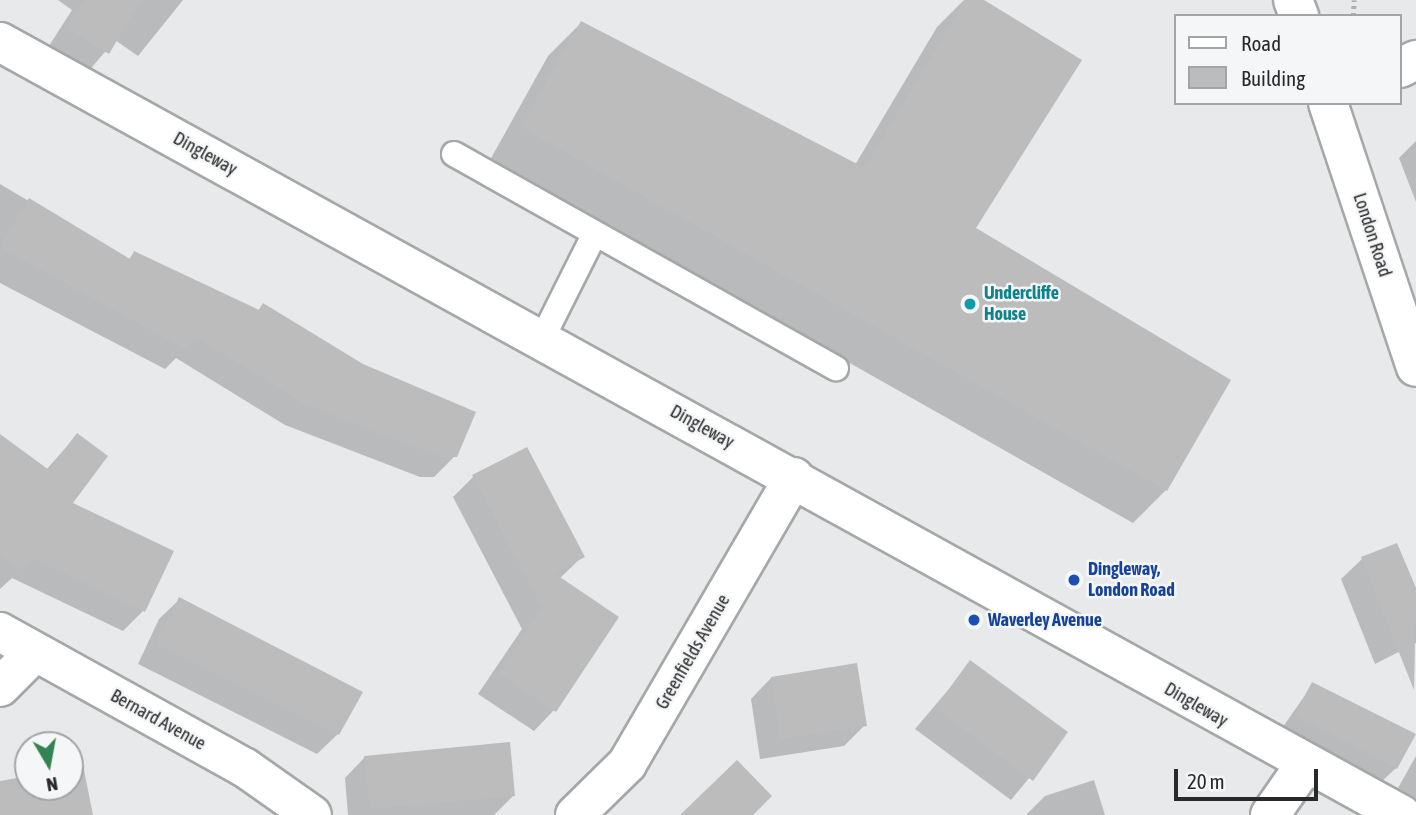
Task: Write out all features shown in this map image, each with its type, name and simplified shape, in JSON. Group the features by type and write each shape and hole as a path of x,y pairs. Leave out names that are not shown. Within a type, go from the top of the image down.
{"main road":[{"name":"Dingleway","path":"0,42 794,477 1304,766 1402,815"},
{"name":"London Road","path":"1330,105 1416,367"},
{"name":"Greenfields Avenue","path":"575,815 626,764 794,477"},
{"name":"Bernard Avenue","path":"0,632 244,767 312,815"},
{"path":"0,687 35,652"},
{"path":"1270,815 1304,766"}],"lane":[{"path":"454,154 593,237 836,368"},
{"path":"542,339 593,237"}],"building":[{"path":"84,0 141,0 109,54 66,28"},
{"name":"Undercliffe House","path":"965,0 984,0 1082,60 976,228 1231,380 1167,491 521,127 581,21 865,168"},
{"path":"29,198 130,259 134,251 259,310 263,303 363,364 476,412 457,457 441,457 305,404 194,336 187,350 0,247"},
{"path":"77,433 108,456 73,503 174,551 145,612 32,558 23,571 0,554 0,434 49,470"},
{"path":"527,447 585,557 554,573 619,617 556,712 498,673 542,607 472,475"},
{"path":"1397,543 1416,588 1414,690 1361,557"},
{"path":"179,597 363,692 339,735 157,644"},
{"path":"970,660 1068,732 1033,781 935,708"},
{"path":"857,663 867,726 780,739 771,677"},
{"path":"1312,682 1416,734 1397,769 1295,714"},
{"path":"510,742 515,796 370,809 364,756"},
{"path":"737,760 772,796 753,815 680,815"},
{"path":"84,770 93,815 0,815 0,781 14,778 14,801 84,801"}],"place":[{"name":"Undercliffe House","path":"970,304"},
{"name":"Dingleway, London Road","path":"1074,580"},
{"name":"Waverley Avenue","path":"974,620"}]}
